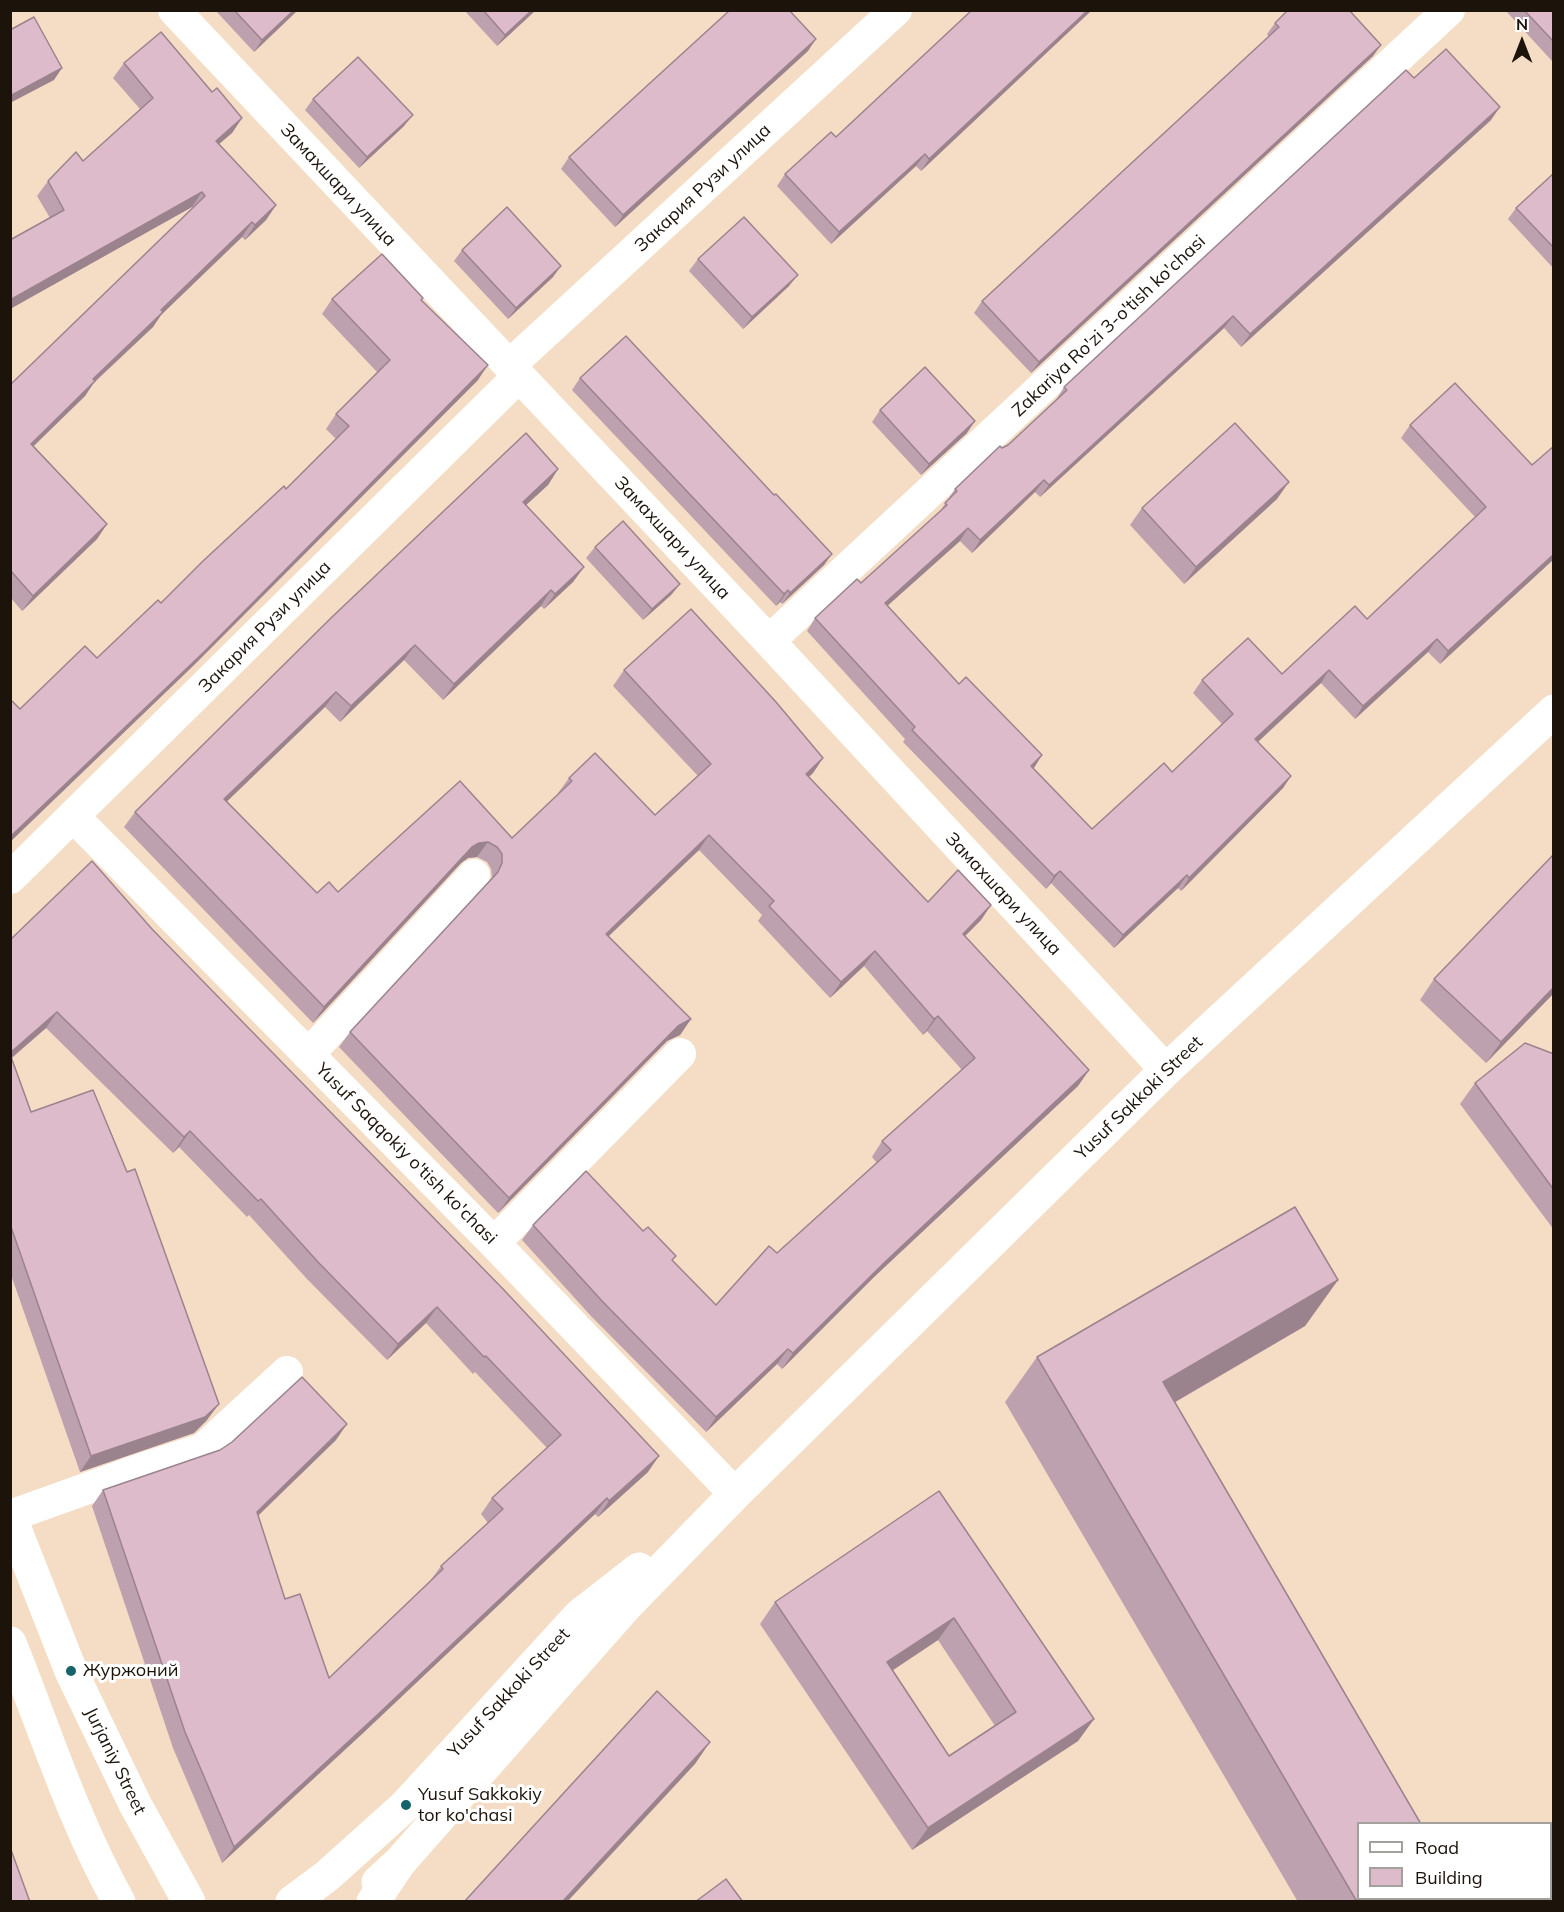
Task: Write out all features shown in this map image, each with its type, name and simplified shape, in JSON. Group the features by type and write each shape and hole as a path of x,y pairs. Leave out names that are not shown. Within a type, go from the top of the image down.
{"main road":[{"name":"Yusuf Sakkoki Street","path":"358,1902 400,1862 626,1607 735,1494 1166,1070 1554,711"},
{"name":"Yusuf Sakkoki Street","path":"292,1902 327,1876 406,1805 580,1615 735,1494"},
{"name":"Jurjaniy Street","path":"10,1516 71,1671 135,1804 189,1902"},
{"path":"10,1644 100,1870 119,1902"},
{"path":"373,1902 400,1862"},
{"path":"89,1902 100,1870"}],"street":[{"name":"Замахшари улица","path":"174,10 769,641 1166,1070"},
{"name":"Закария Рузи улица","path":"10,878 514,371 896,10"},
{"name":"Zakariya Ro'zi 3-o'tish ko'chasi","path":"769,641 1449,10"},
{"name":"Yusuf Saqqokiy o'tish ko'chasi","path":"74,816 494,1243 735,1494"},
{"path":"308,1055 474,875"},
{"path":"494,1243 680,1054"},
{"path":"10,1516 141,1468 203,1449 287,1372"}],"building":[{"path":"234,10 294,10 262,40"},
{"path":"483,10 532,10 505,35"},
{"path":"730,10 789,10 816,39 623,215 569,157"},
{"path":"972,10 1088,10 929,159 925,154 839,232 785,174 831,132 836,137"},
{"path":"1288,10 1349,10 1381,45 1039,362 982,301 1279,27 1275,23"},
{"path":"1524,10 1554,10 1554,42"},
{"path":"34,17 62,68 10,96 10,30"},
{"path":"161,32 212,92 217,88 242,118 216,141 276,205 255,225 252,222 161,310 163,312 93,379 95,381 31,444 107,524 33,596 10,570 10,385 205,196 202,192 10,300 10,240 64,210 48,181 76,152 83,161 153,98 124,63"},
{"path":"1446,49 1500,107 1250,334 1233,316 1049,485 1044,480 980,540 968,528 885,603 959,684 966,677 1042,755 1031,766 1092,829 1164,763 1172,772 1233,714 1202,680 1248,638 1282,674 1355,606 1367,619 1486,507 1410,425 1455,383 1532,465 1554,446 1554,554 1448,651 1437,639 1363,706 1329,670 1255,739 1291,776 1189,878 1187,875 1123,935 1060,871 1054,876 912,730 915,727 815,618 857,579 861,583 947,505 945,503 957,491 955,489 1000,446 1002,448 1008,445 1067,390 1064,387 1406,70 1414,78"},
{"path":"358,57 413,115 367,157 313,99"},
{"path":"1554,173 1554,248 1516,208"},
{"path":"507,207 561,266 516,308 462,250"},
{"path":"744,217 798,275 752,317 698,259"},
{"path":"382,254 423,298 421,300 488,365 205,651 10,837 10,699 20,709 85,646 97,658 158,600 161,603 284,486 286,489 349,426 336,414 390,360 332,299"},
{"path":"626,336 832,554 790,593 788,590 784,594 580,378"},
{"path":"925,367 975,421 929,464 880,410"},
{"path":"1235,423 1289,482 1196,567 1142,508"},
{"path":"526,433 558,469 523,502 584,567 555,594 551,590 454,684 415,645 351,706 336,692 224,799 317,893 329,882 338,892 460,781 512,838 572,781 569,778 595,753 655,815 711,764 624,670 691,609 776,702 823,758 806,774 928,902 958,870 991,905 963,934 1089,1070 885,1262 793,1353 788,1349 716,1417 602,1301 533,1225 586,1171 643,1231 648,1227 676,1256 672,1260 716,1305 769,1246 777,1253 891,1150 882,1141 975,1058 938,1016 934,1019 875,951 841,982 769,906 774,901 709,835 606,934 691,1019 678,1026 509,1198 350,1032 498,872 502,863 502,854 497,847 488,842 472,847 324,1007 135,812 332,617"},
{"path":"623,521 680,584 652,609 595,547"},
{"path":"1554,854 1554,987 1501,1042 1434,979"},
{"path":"92,861 152,929 504,1290 659,1456 609,1501 607,1498 234,1847 185,1732 103,1490 220,1450 232,1442 302,1377 347,1424 257,1512 285,1599 300,1594 329,1678 443,1569 441,1566 503,1509 492,1498 561,1435 437,1307 398,1344 318,1262 261,1199 258,1201 190,1131 184,1137 57,1012 10,1053 10,940"},
{"path":"1525,1043 1554,1054 1554,1190 1475,1083"},
{"path":"10,1054 31,1112 93,1090 127,1172 135,1169 219,1404 205,1417 91,1456 10,1224"},
{"path":"1295,1207 1338,1280 1163,1382 1420,1822 1357,1822 1357,1900 1356,1900 1037,1357"},
{"path":"939,1491 1094,1719 928,1828 775,1602","holes":["954,1618 1016,1712 949,1756 887,1662"]},
{"path":"657,1691 710,1742 562,1902 464,1902"},
{"path":"10,1847 30,1902 10,1902"},
{"path":"726,1879 743,1902 695,1902"}],"place":[{"name":"Журжоний","path":"71,1671"},
{"name":"Yusuf Sakkokiy tor ko'chasi","path":"406,1805"}]}
